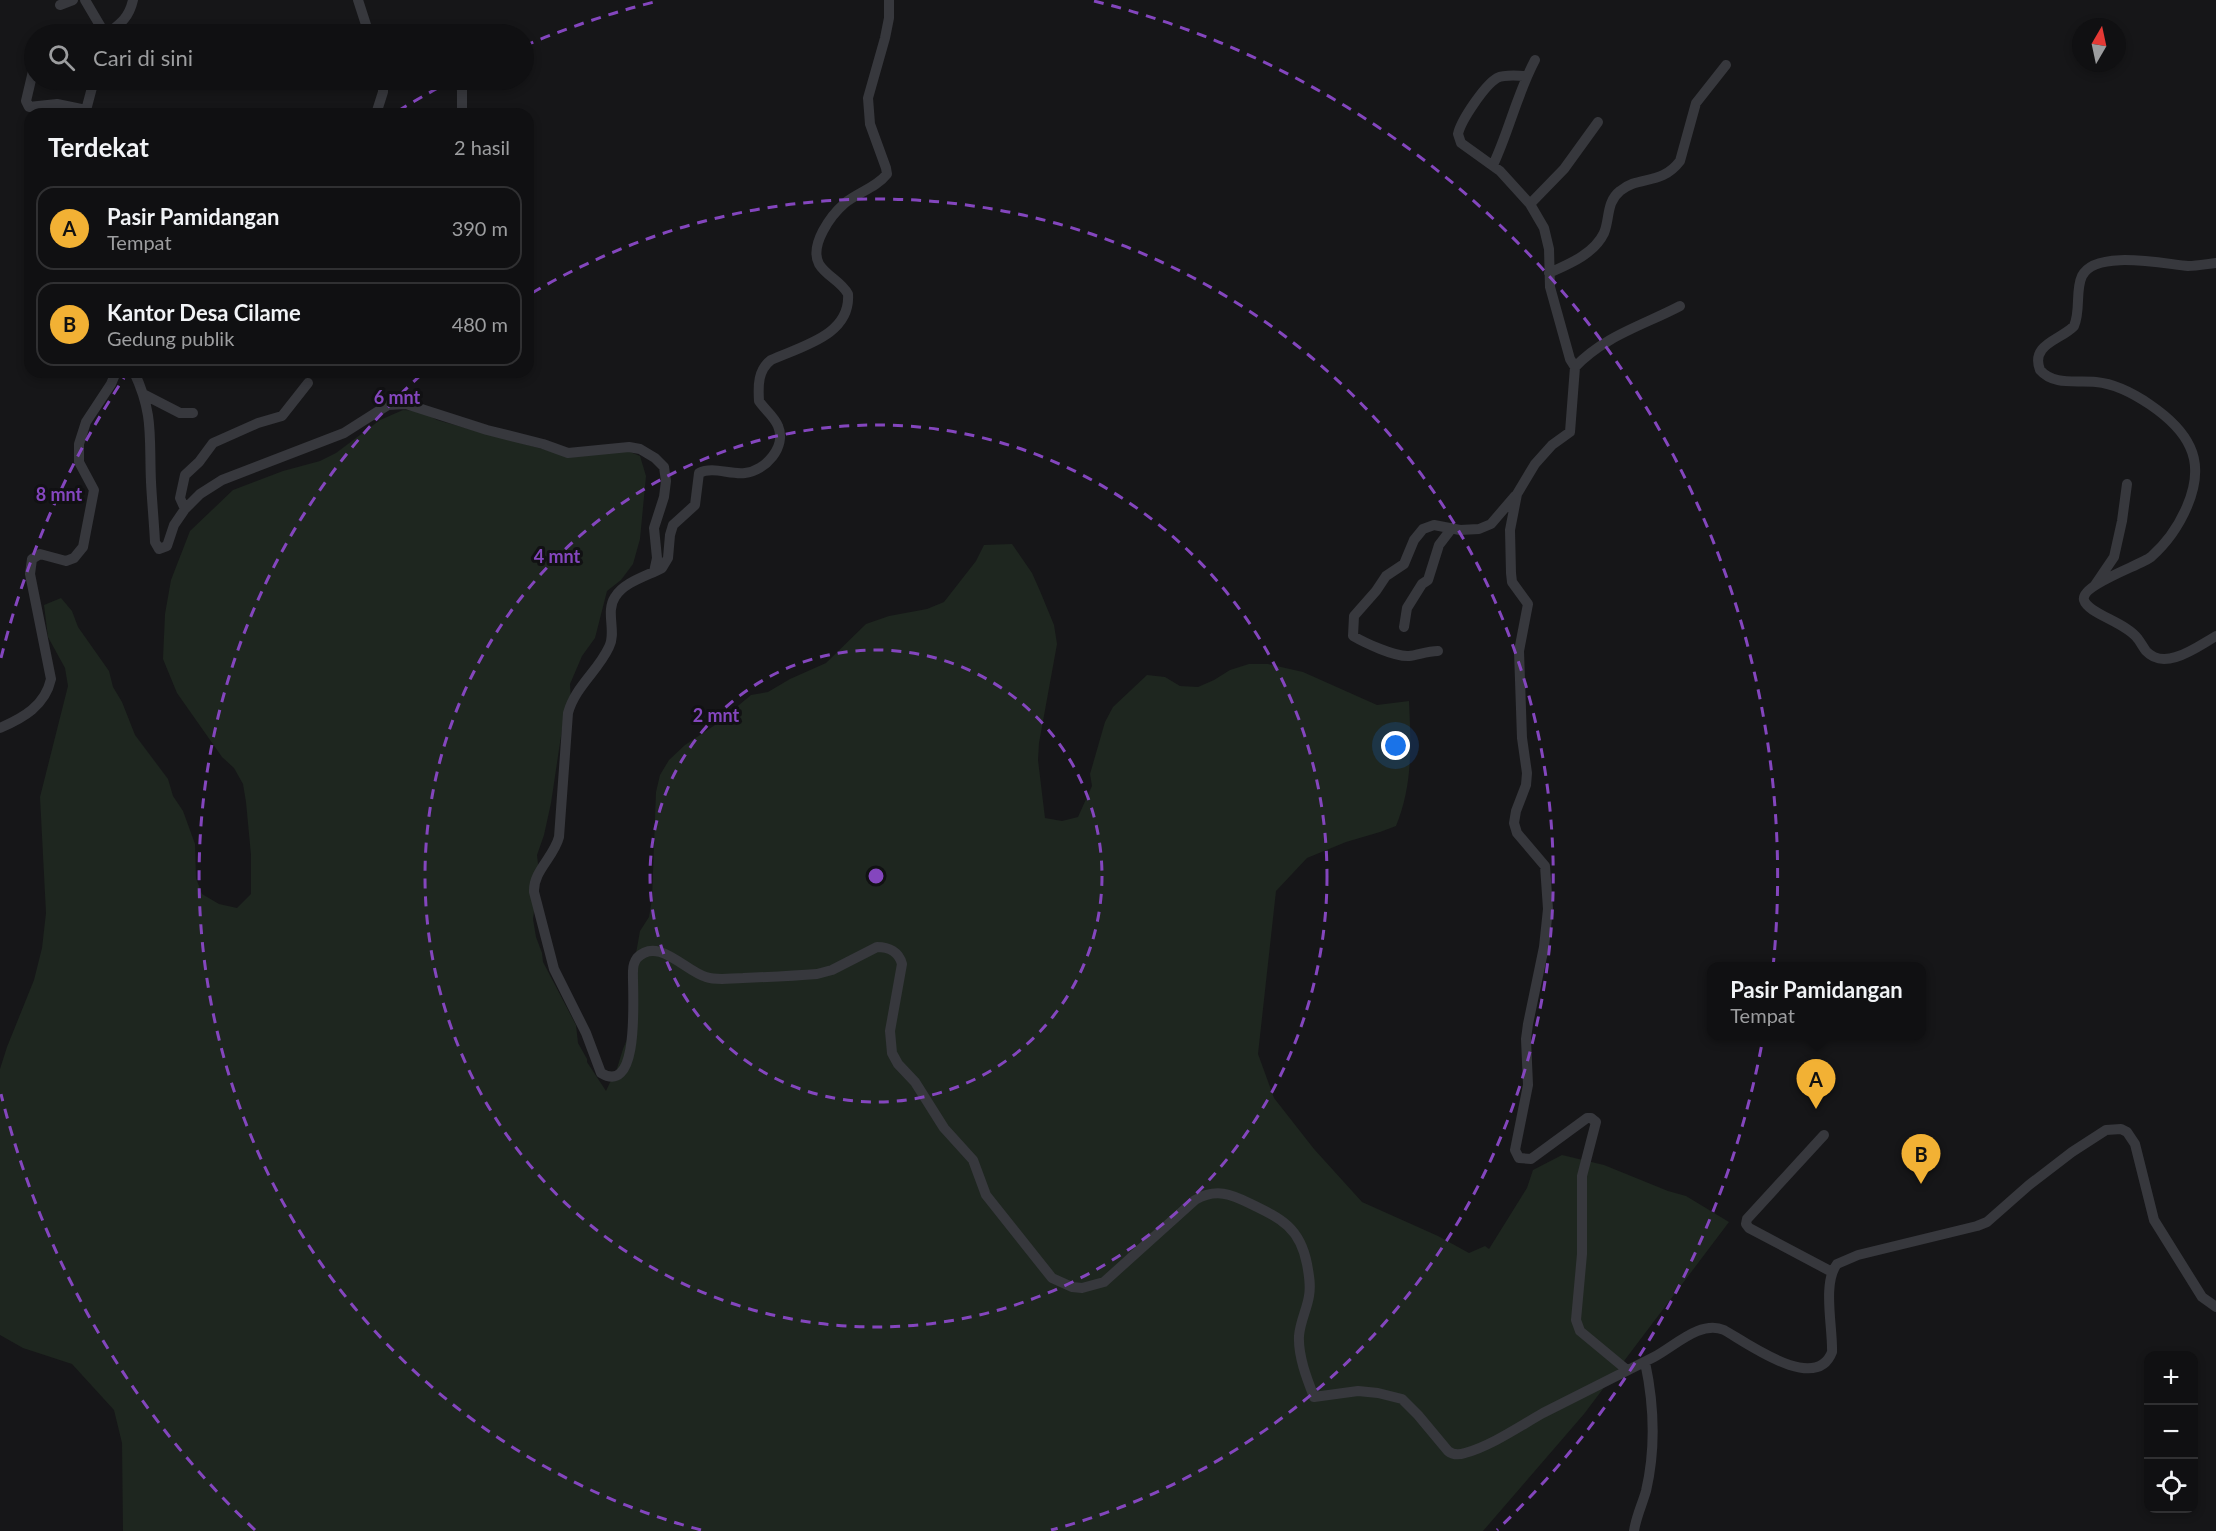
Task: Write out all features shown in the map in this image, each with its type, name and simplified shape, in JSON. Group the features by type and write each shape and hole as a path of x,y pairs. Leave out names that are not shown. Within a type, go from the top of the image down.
{"street":[{"path":"60,5 73,0"},
{"path":"85,0 99,24"},
{"path":"120,24 128,15 133,0"},
{"path":"358,0 366,24"},
{"path":"889,0 889,18 885,38 868,98 870,124 887,174 844,204 831,219 817,248 819,264 848,294 847,311 834,329 824,336 764,365 759,379 759,401 774,418 780,432 773,457 760,468 745,473 711,470 699,473 694,505 673,525 668,558 662,568 633,582 615,597 611,611 612,637 609,648 571,703 566,722 559,837 534,882 534,892 554,969 586,1033 602,1073 607,1076 618,1074 631,1051 633,970 635,961 644,952 653,950 666,954 700,975 718,979 817,974 832,970 877,947 886,948 899,957 902,964 890,1031 892,1053 898,1064 915,1082 944,1128 973,1160 986,1195 1047,1273 1058,1283 1082,1288 1104,1282 1195,1200 1204,1195 1221,1192 1276,1216 1299,1238 1305,1254 1310,1287 1299,1333 1299,1346 1316,1398 1358,1391 1402,1399 1452,1454 1466,1453 1495,1440 1645,1362 1700,1330 1713,1327 1724,1330 1789,1366 1808,1368 1822,1364 1829,1359 1832,1352 1830,1297 1832,1272 1839,1263 1858,1255 1984,1224 2072,1152 2106,1130 2114,1128 2127,1132 2135,1144 2154,1220 2202,1297 2216,1307"},
{"path":"1493,165 1503,144 1516,99 1535,60"},
{"path":"1549,273 1572,262 1599,242 1608,221 1612,200 1617,193 1635,184 1659,178 1680,161 1696,103 1726,65"},
{"path":"1438,651 1402,656 1369,644 1353,636 1354,616 1386,576 1404,564 1418,534 1434,525 1460,530 1479,529 1491,524 1517,494 1535,464 1552,446 1570,432 1575,367 1570,359 1550,287 1549,249 1544,228 1530,204 1493,165 1461,143 1458,138 1459,128 1494,80 1506,75 1526,76"},
{"path":"29,90 26,101 29,107 64,104 75,108"},
{"path":"87,108 92,90"},
{"path":"378,108 383,90"},
{"path":"462,90 462,108"},
{"path":"1530,204 1564,169 1598,122"},
{"path":"2216,263 2192,266 2116,260 2098,263 2088,268 2083,274 2079,288 2074,326 2050,341 2039,354 2038,365 2040,370 2053,380 2098,382 2117,387 2139,399 2172,422 2184,435 2195,459 2196,471 2189,500 2179,524 2150,558 2093,587 2087,591 2084,601 2091,609 2125,626 2154,657 2167,659 2182,654 2216,636"},
{"path":"1575,367 1588,353 1619,334 1653,321 1680,306"},
{"path":"0,728 30,712 40,703 48,689 51,679 31,588 30,564 40,554 66,561 74,558 83,547 94,490 79,462 79,444 86,422 113,378"},
{"path":"137,378 145,395 151,433 155,542 159,549 167,546 174,525 185,509 200,494 222,480 344,433 388,405 406,404 568,453 629,447 640,449 656,458 664,467 666,481 664,497 654,528 657,558 654,572"},
{"path":"185,509 180,498 185,475 199,462 213,443 258,423 282,416 308,383"},
{"path":"145,395 180,412 193,413"},
{"path":"2093,587 2114,557 2127,484"},
{"path":"1517,494 1510,530 1510,558 1512,582 1528,604 1519,651 1522,738 1527,773 1526,785 1514,823 1517,833 1545,866 1548,909 1544,947 1528,1024 1526,1039 1528,1085 1515,1150 1521,1159 1531,1159 1587,1118 1596,1122 1582,1176 1582,1254 1576,1320 1580,1330 1627,1370"},
{"path":"1404,627 1407,608 1423,582 1428,580 1439,545 1452,528"},
{"path":"1824,1135 1747,1219 1746,1224 1749,1228 1832,1272"},
{"path":"1634,1531 1646,1491 1653,1446 1651,1391 1645,1362"}],"shaded area":[{"path":"403,410 421,411 437,420 553,452 625,450 640,456 646,476 640,539 633,564 621,580 607,591 595,638 582,656 570,684 571,703 564,716 551,803 537,855 539,873 533,919 543,962 576,1025 578,1043 587,1062 606,1091 615,1075 633,1025 633,970 640,931 649,917 652,899 656,792 660,775 669,760 685,745 715,725 751,695 768,692 826,663 866,624 889,616 927,609 944,602 976,561 984,545 1012,544 1032,573 1054,625 1057,644 1038,760 1045,818 1062,821 1078,817 1092,786 1090,774 1105,722 1113,707 1147,675 1165,677 1180,686 1198,687 1230,670 1249,664 1268,664 1303,672 1377,705 1409,701 1408,780 1402,811 1396,826 1346,842 1307,858 1276,891 1258,1054 1274,1098 1314,1149 1362,1202 1438,1236 1469,1253 1485,1246 1489,1249 1527,1188 1533,1170 1562,1155 1604,1165 1686,1196 1729,1222 1584,1414 1483,1531 123,1531 122,1443 114,1410 72,1364 23,1348 0,1335 0,1069 34,980 42,948 46,913 40,797 68,686 65,668 48,637 44,605 61,598 72,611 78,627 109,671 113,687 122,702 135,735 168,779 173,796 183,811 195,844 196,878 202,894 219,904 237,908 251,894 251,855 243,784 234,768 222,757 177,693 163,659 165,614 171,580 190,531 233,490 283,471 320,461 336,453 380,420"}],"place":[{"name":"Pasir Pamidangan","path":"1816,1109"},
{"name":"Kantor Desa Cilame","path":"1921,1184"}]}
